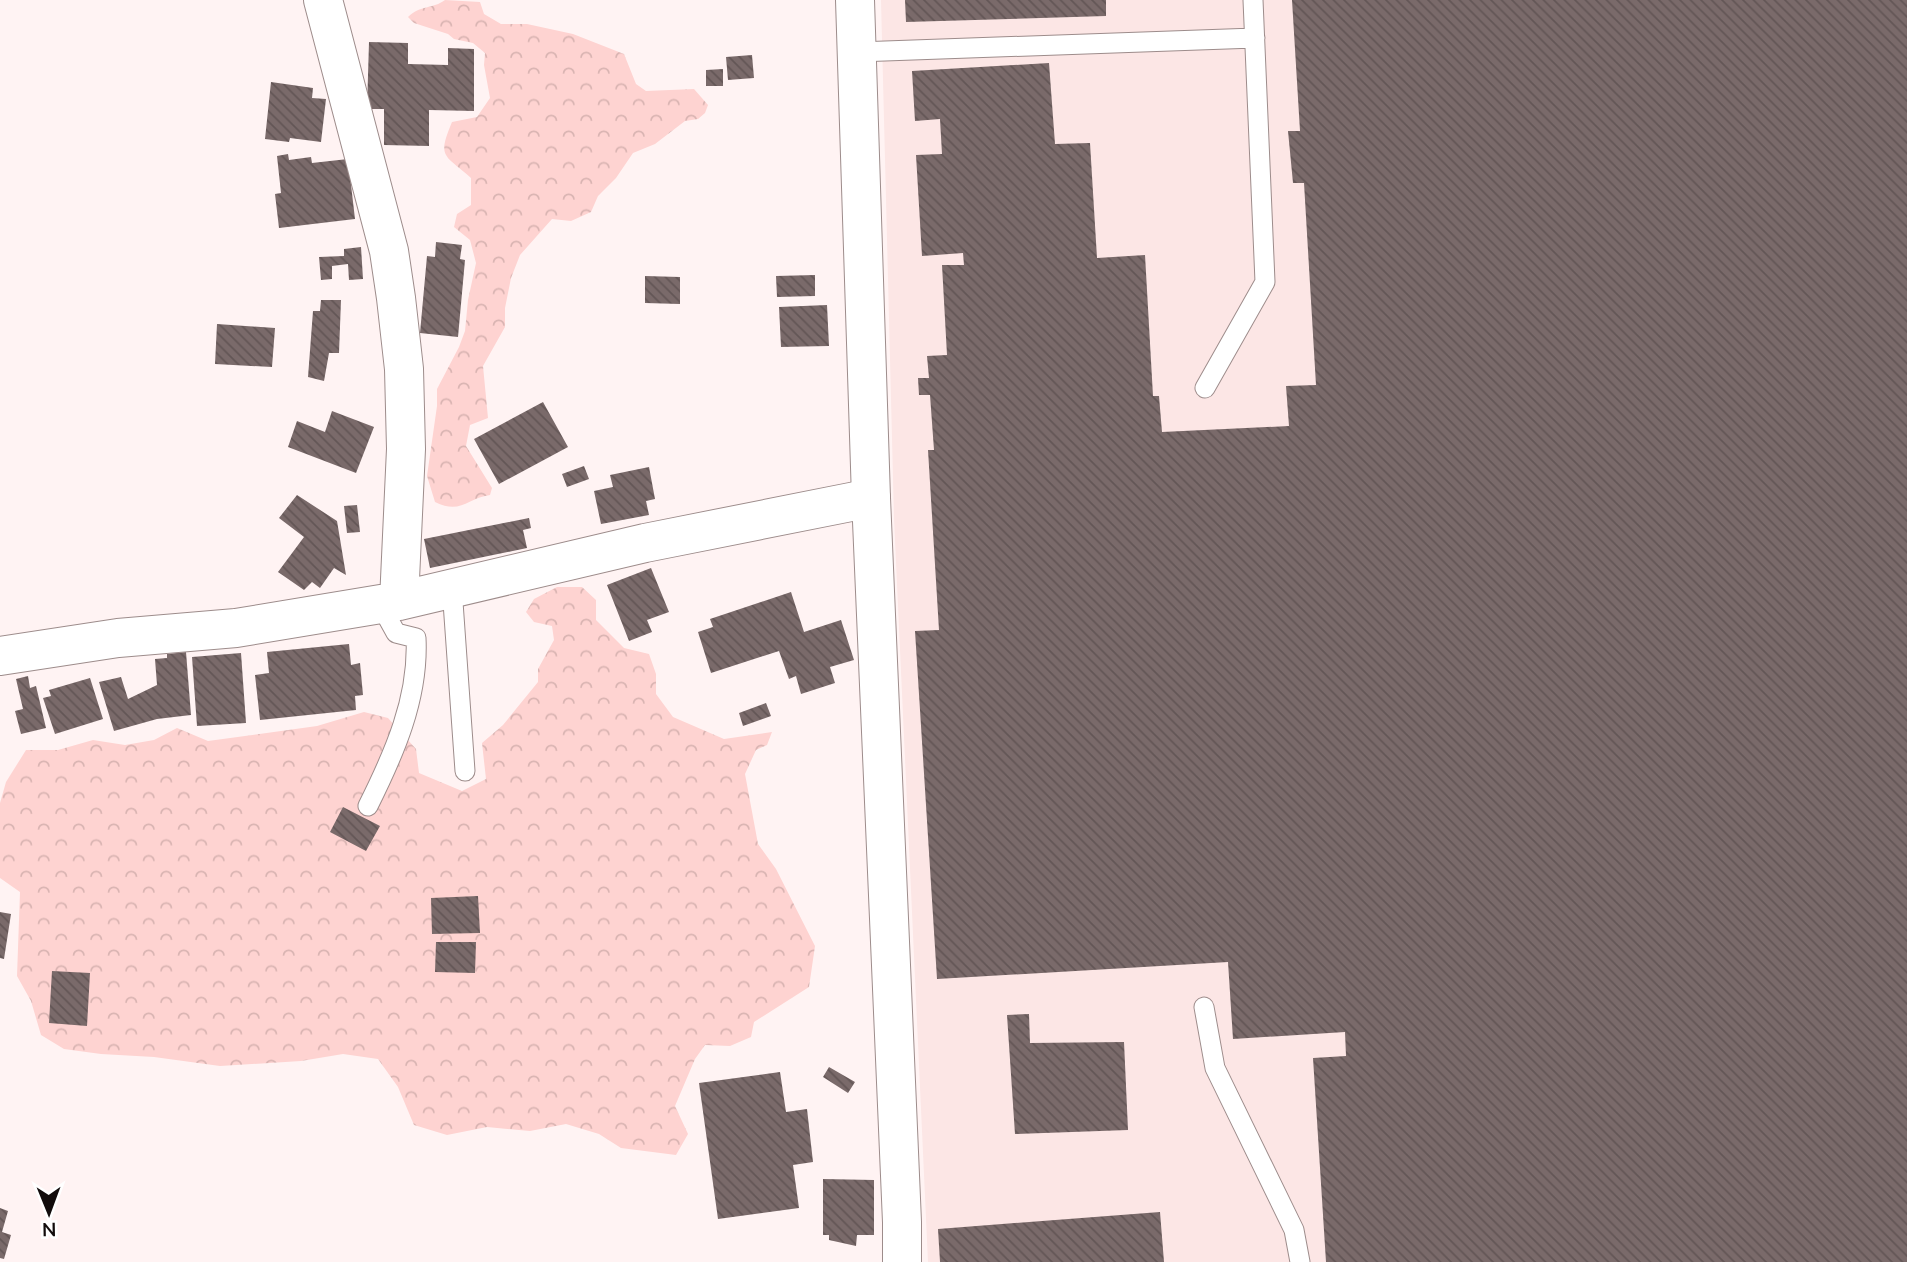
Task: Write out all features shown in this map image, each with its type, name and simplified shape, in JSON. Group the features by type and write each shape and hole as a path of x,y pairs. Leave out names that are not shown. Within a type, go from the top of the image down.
{"street":[{"path":"323,0 389,251 404,369 406,449 389,603"},
{"path":"855,0 902,1262"},
{"path":"0,656 118,638 236,628 389,603 645,543 872,498"}],"lane":[{"path":"1205,388 1265,282 1253,0"},
{"path":"857,52 1255,37"},
{"path":"452,588 465,771"},
{"path":"368,806 392,758 401,731 410,702 417,652 416,638 396,633 389,603"},
{"path":"1204,1007 1215,1068 1294,1230 1300,1262"}],"shaded area":[{"path":"881,0 1907,0 1907,1262 928,1262 894,518"}],"green space":[{"path":"445,0 480,2 484,14 501,24 527,24 573,34 624,54 636,84 646,91 694,89 708,105 705,113 698,119 685,121 655,144 633,153 616,178 598,196 591,212 571,221 552,219 520,255 511,278 505,308 505,327 483,366 488,418 470,425 466,446 492,488 490,495 451,507 435,502 427,476 437,389 465,331 476,263 470,240 454,227 457,214 471,205 471,178 449,159 444,149 452,122 477,117 490,98 484,65 485,53 473,43 454,39 448,34 414,23 408,17"},
{"path":"557,587 582,587 596,600 596,620 624,648 649,654 656,674 656,694 673,717 724,739 772,732 767,745 756,750 745,774 758,844 776,869 815,946 809,987 754,1022 751,1037 730,1046 705,1045 695,1059 675,1106 688,1134 676,1155 621,1148 599,1134 566,1124 530,1131 487,1127 447,1135 414,1125 398,1087 378,1059 343,1054 301,1061 220,1066 64,1049 41,1035 31,1001 17,976 20,892 0,878 0,803 6,782 26,750 58,750 93,740 125,745 154,740 177,728 208,741 317,726 364,712 388,718 416,749 419,773 462,791 486,779 482,743 503,725 538,682 538,669 554,640 552,626 534,622 526,612 534,599"}],"building":[{"path":"905,0 1106,0 1106,16 906,22"},
{"path":"1292,0 1907,0 1907,1262 1326,1262 1313,1058 1346,1056 1345,1032 1233,1039 1228,962 937,979 915,631 939,630 928,450 934,450 930,395 919,395 918,378 929,378 927,356 947,355 942,265 964,265 963,253 922,256 916,155 942,154 940,119 915,121 912,71 1049,63 1055,144 1090,143 1097,258 1145,255 1153,396 1159,396 1162,432 1289,426 1286,386 1316,385 1304,183 1293,183 1288,131 1300,131"},
{"path":"369,42 408,43 408,64 448,65 448,48 474,49 474,111 429,110 429,146 384,145 384,109 367,109"},
{"path":"752,55 754,78 728,80 726,57"},
{"path":"723,69 723,86 706,86 706,70"},
{"path":"271,82 313,88 312,98 326,99 321,142 290,138 289,142 265,139"},
{"path":"288,154 289,160 311,157 312,163 348,159 355,219 279,228 275,194 281,193 277,156"},
{"path":"436,242 462,245 460,259 465,260 458,337 420,333 427,256 435,257"},
{"path":"361,247 363,279 349,280 348,264 332,266 332,279 321,280 319,257 344,256 344,249"},
{"path":"815,275 815,296 777,297 776,276"},
{"path":"645,276 680,277 680,304 645,303"},
{"path":"321,300 341,300 339,353 329,353 324,381 308,377 313,311 320,311"},
{"path":"827,305 829,346 781,347 779,307"},
{"path":"217,324 275,328 272,367 215,364"},
{"path":"543,402 568,447 499,484 474,439"},
{"path":"332,411 374,427 356,473 288,447 297,421 325,432"},
{"path":"584,466 589,479 567,487 562,474"},
{"path":"649,467 655,499 646,501 649,515 601,524 594,491 613,487 610,475"},
{"path":"297,495 337,521 346,575 334,568 320,588 312,582 304,590 278,572 304,537 279,518"},
{"path":"357,505 360,532 347,533 344,506"},
{"path":"529,518 531,528 523,530 527,548 430,568 424,539"},
{"path":"651,568 669,612 647,620 652,632 629,641 607,585"},
{"path":"791,592 804,632 841,620 854,660 830,667 835,683 801,694 796,676 789,679 779,651 711,673 698,632 713,627 710,619"},
{"path":"349,644 351,665 360,663 363,695 355,696 356,710 260,720 255,675 269,673 267,652"},
{"path":"186,652 191,715 157,719 114,731 99,682 121,677 128,699 157,685 155,659 167,658 167,654"},
{"path":"241,653 246,723 197,726 192,657"},
{"path":"28,676 30,688 36,686 46,728 21,734 15,711 23,709 16,679"},
{"path":"90,678 103,719 55,734 43,698 51,696 49,690"},
{"path":"766,703 771,716 743,726 739,713"},
{"path":"343,807 380,826 366,851 330,832"},
{"path":"478,896 480,933 432,934 431,898"},
{"path":"0,912 11,914 4,959 0,958"},
{"path":"436,942 476,942 475,973 435,972"},
{"path":"52,971 90,973 87,1026 49,1023"},
{"path":"1029,1014 1030,1043 1124,1042 1128,1130 1015,1134 1007,1015"},
{"path":"829,1067 855,1082 848,1093 823,1077"},
{"path":"780,1072 786,1112 807,1109 813,1162 793,1165 799,1208 718,1219 699,1083"},
{"path":"823,1179 874,1180 874,1235 857,1235 856,1246 829,1240 829,1235 823,1235"},
{"path":"0,1208 8,1211 2,1232 11,1235 4,1259 0,1258"},
{"path":"1160,1212 1164,1262 940,1262 938,1229"}]}
